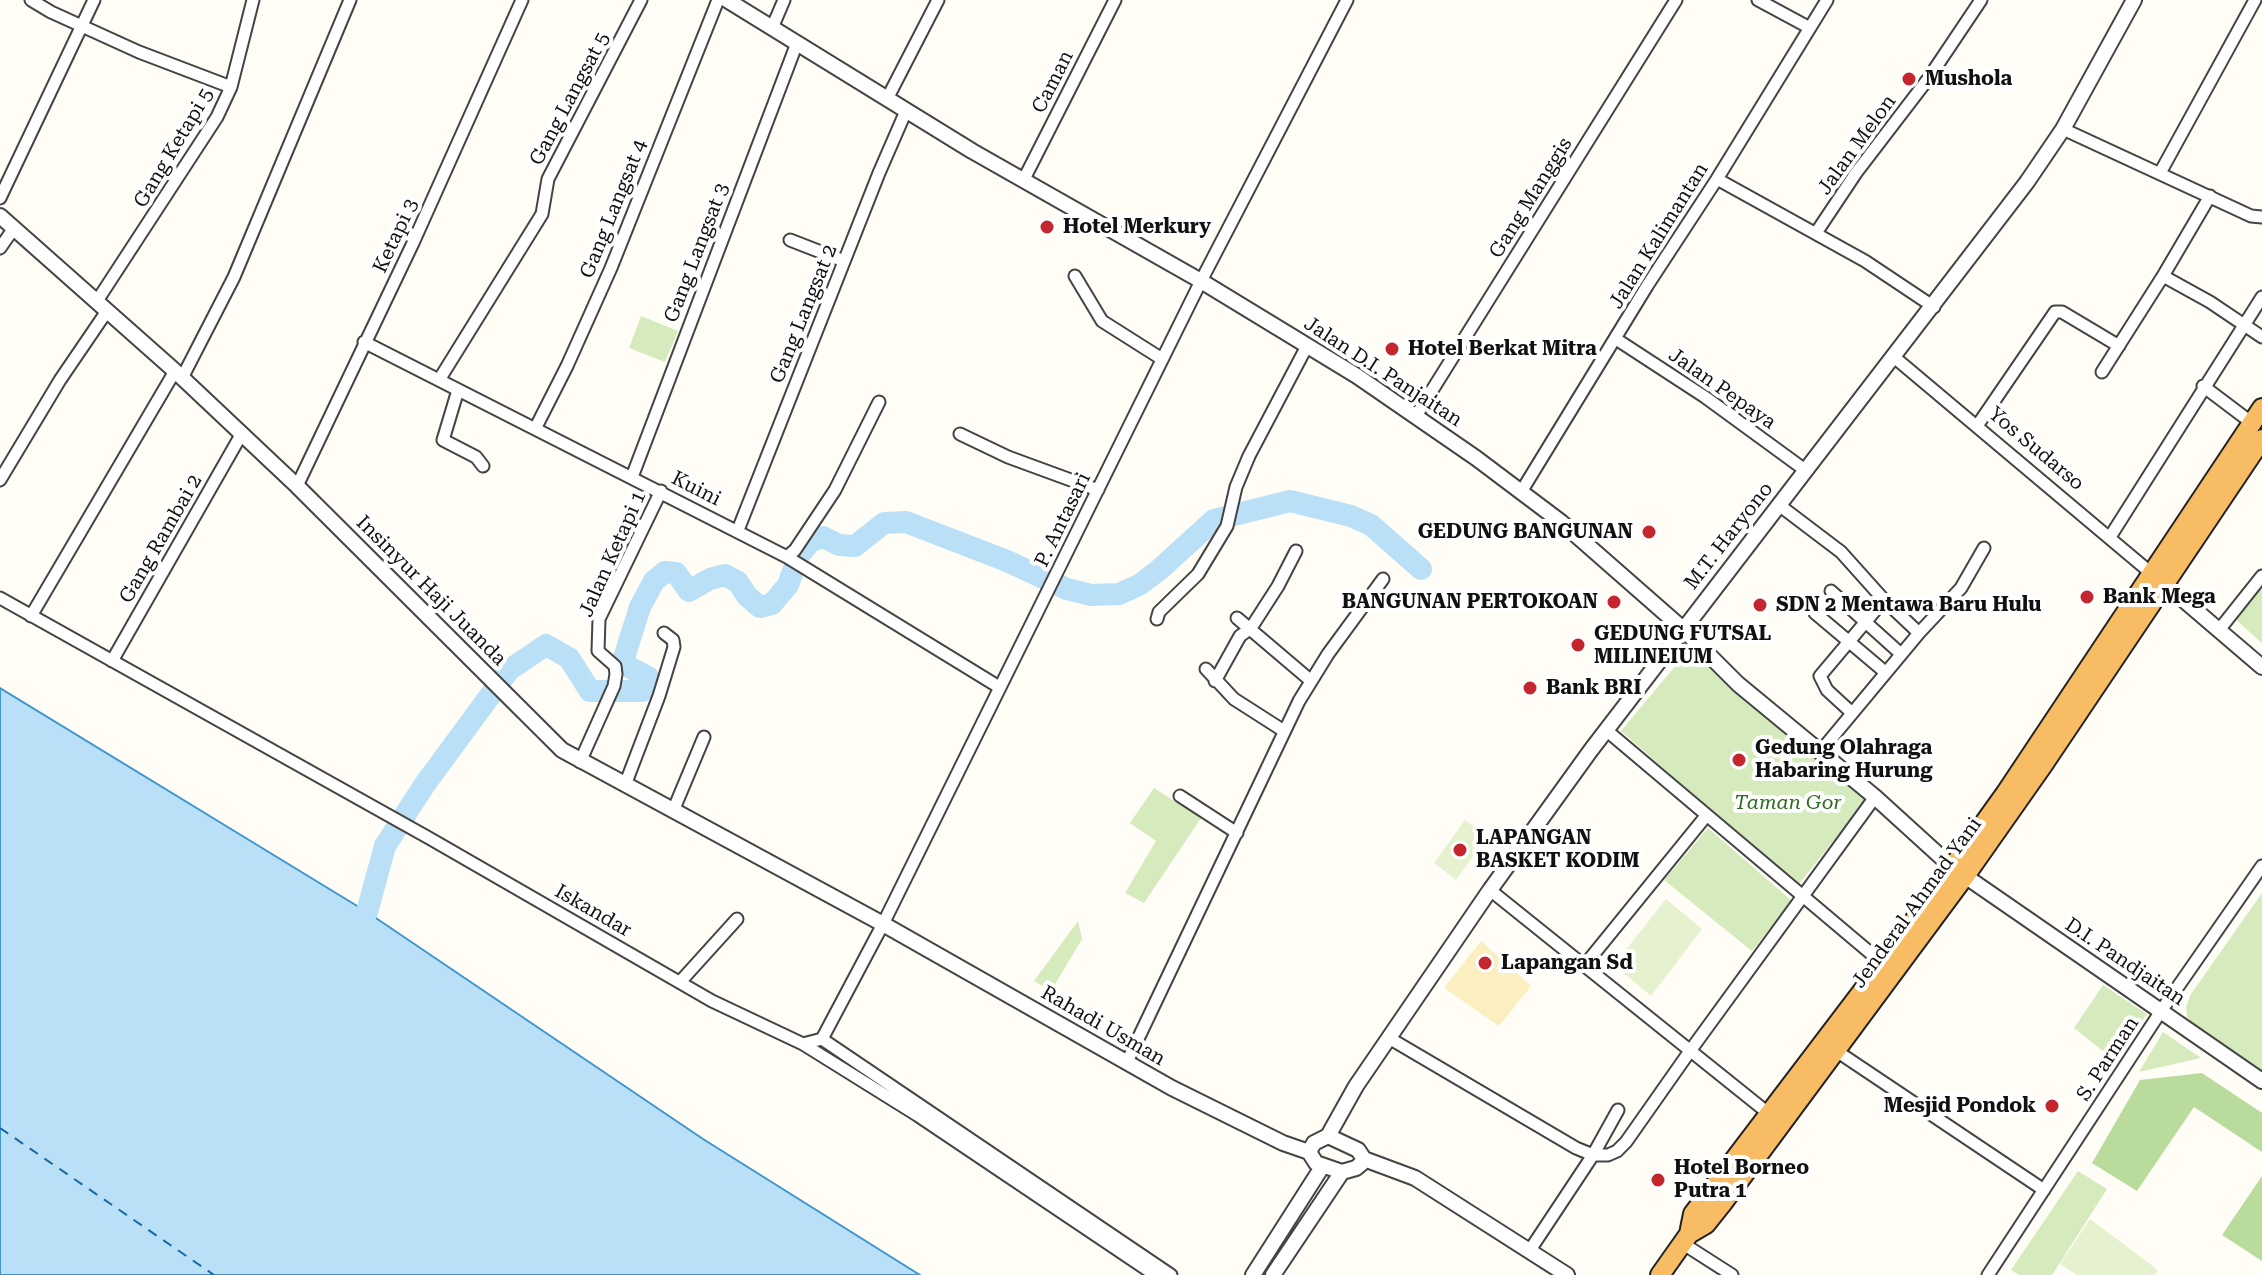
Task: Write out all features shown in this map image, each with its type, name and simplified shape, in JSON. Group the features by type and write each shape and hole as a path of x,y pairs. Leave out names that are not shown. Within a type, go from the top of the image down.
{"highway":[{"path":"2158,578 2175,539 2257,415"},
{"path":"2158,578 2196,537 2262,439"},
{"name":"Jenderal Ahmad Yani","path":"1958,872 2005,794 2116,625 2158,578"},
{"name":"Jenderal Ahmad Yani","path":"1685,1239 1706,1224 1722,1204 1835,1050 1888,968 1958,872 2158,578"},
{"name":"Jenderal Ahmad Yani","path":"1660,1275 1685,1239 1693,1214 1768,1113 1888,968"}],"street":[{"path":"31,0 167,64 231,87"},
{"path":"0,198 94,0"},
{"name":"Gang Ketapi 5","path":"0,480 217,117 231,87 253,0"},
{"path":"31,616 179,374 234,277 350,0"},
{"name":"Ketapi 3","path":"297,486 413,243 522,0"},
{"name":"Gang Langsat 5","path":"439,380 542,214 548,179 641,0"},
{"name":"Gang Langsat 4","path":"535,429 611,268 718,0"},
{"name":"Jalan D.I. Panjaitan","path":"727,0 1023,181 1201,281 1416,416 1561,522 1683,629 1738,684 1875,797 1958,872"},
{"path":"772,28 784,0"},
{"path":"887,99 938,0"},
{"name":"Caman","path":"1023,181 1115,0"},
{"name":"P. Antasari","path":"822,1039 1049,592 1201,281 1347,0"},
{"name":"Gang Manggis","path":"1416,416 1676,0"},
{"path":"1758,0 1810,28"},
{"name":"Jalan Kalimantan","path":"1521,492 1827,0"},
{"name":"Jalan Melon","path":"1816,233 1856,173 1928,79 1981,0"},
{"name":"M.T. Haryono","path":"1328,1136 1347,1101 1490,890 1606,730 1934,307 2027,182 2063,129 2134,0"},
{"path":"2160,173 2255,0"},
{"name":"Gang Langsat 3","path":"632,477 797,43"},
{"name":"Gang Langsat 2","path":"738,530 906,111"},
{"path":"2063,129 2251,216 2262,217"},
{"path":"1717,179 1865,261 1934,307"},
{"path":"2102,372 2210,196"},
{"name":"Insinyur Haji Juanda","path":"0,216 179,374 297,486 557,745 580,762 883,924"},
{"path":"0,248 14,228"},
{"path":"790,240 844,261"},
{"path":"1075,276 1102,321 1162,359"},
{"path":"2163,276 2262,337"},
{"path":"2110,537 2262,297"},
{"path":"1977,426 2055,312 2062,312 2119,346"},
{"name":"Jalan Pepaya","path":"1616,339 1705,397 1805,470"},
{"name":"Kuini","path":"364,342 738,530 999,687"},
{"path":"1157,619 1159,612 1198,574 1230,513 1241,474 1255,442 1307,346"},
{"name":"Yos Sudarso","path":"1894,357 2262,667"},
{"path":"2203,386 2257,415"},
{"path":"458,390 443,440 476,457 483,466"},
{"path":"789,558 835,490 879,402"},
{"path":"960,434 1008,457 1098,490"},
{"name":"Gang Rambai 2","path":"112,661 241,435"},
{"name":"Jalan Ketapi 1","path":"580,762 614,686 615,666 598,651 599,619 661,491"},
{"path":"1779,505 1841,552 1919,633"},
{"path":"1820,752 1885,672 1961,588 1984,548"},
{"path":"1215,681 1240,636 1251,628 1278,586 1296,551"},
{"path":"2219,630 2262,576"},
{"path":"1127,1062 1310,680 1383,579"},
{"path":"1831,591 1901,654"},
{"name":"Iskandar","path":"0,598 712,1001 803,1044 917,1115 1155,1275"},
{"path":"1852,713 1827,690 1820,676 1884,600"},
{"path":"1815,613 1885,672"},
{"path":"1237,618 1310,680"},
{"path":"625,785 674,647 673,640 664,633"},
{"path":"1206,669 1234,699 1284,731"},
{"path":"1606,730 1888,968"},
{"path":"673,811 704,737"},
{"path":"1180,796 1237,833"},
{"path":"1389,1038 1576,1148 1593,1155 1608,1155 1617,1151 1875,797"},
{"path":"1584,966 1706,816"},
{"name":"S. Parman","path":"1988,1275 2161,1011 2262,866"},
{"name":"D.I. Pandjaitan","path":"1958,872 2262,1081"},
{"path":"1490,890 1768,1113"},
{"path":"680,982 737,919"},
{"name":"Rahadi Usman","path":"883,924 1127,1062 1283,1143 1309,1152"},
{"path":"803,1044 822,1039 1171,1275"},
{"path":"1835,1050 2044,1190"},
{"path":"1530,1250 1593,1155 1618,1110"},
{"path":"1364,1159 1356,1168 1342,1172 1322,1167 1309,1152 1314,1143 1328,1136 1354,1147 1364,1159 1415,1178 1567,1275"},
{"path":"1253,1275 1322,1167"},
{"path":"1273,1275 1342,1172"},
{"path":"1685,1239 1732,1275"}],"green space":[{"path":"641,316 678,331 665,362 629,348"},
{"path":"2262,586 2262,643 2235,619"},
{"name":"Taman Gor","path":"1688,651 1869,797 1797,886 1621,731"},
{"path":"1154,788 1201,818 1144,903 1125,893 1156,841 1130,823"},
{"name":"LAPANGAN BASKET KODIM","path":"1465,820 1487,837 1456,880 1434,863"},
{"path":"1708,828 1792,901 1752,951 1664,880"},
{"path":"2262,893 2262,1072 2193,1024 2187,1017 2186,1007 2191,994"},
{"path":"1666,899 1702,929 1651,996 1614,965"},
{"path":"1078,921 1082,939 1051,991 1034,981"},
{"path":"2103,985 2147,1014 2113,1059 2074,1028"},
{"path":"2163,1032 2201,1058 2139,1072"},
{"path":"2202,1073 2262,1113 2262,1152 2194,1107 2137,1191 2092,1163 2140,1080"},
{"path":"2078,1171 2107,1189 2052,1275 2019,1275 2011,1270"},
{"path":"2262,1176 2262,1261 2222,1235"},
{"path":"2090,1219 2158,1270 2155,1275 2077,1275 2060,1264"}],"sand":[{"name":"Lapangan Sd","path":"1481,941 1531,986 1499,1026 1444,988"}],"water":[{"path":"0,688 367,912 703,1139 920,1275 0,1275"}],"waterway":[{"path":"351,936 367,912 385,846 425,784 509,670 546,645 569,658 590,691 642,691 649,683 648,677 627,666 624,658 640,607 654,581 665,572 676,573 689,591 710,579 725,575 738,582 747,596 760,607 772,604 788,585 799,555 811,541 823,537 839,545 855,546 884,523 906,522 1007,561 1067,589 1091,595 1119,594 1139,585 1159,570 1214,520 1290,501 1351,516 1371,525 1421,569"}],"ferry route":[{"path":"0,1128 214,1275"}],"place":[{"name":"Mushola","path":"1909,79"},
{"name":"Hotel Merkury","path":"1047,227"},
{"name":"Hotel Berkat Mitra","path":"1392,349"},
{"name":"GEDUNG BANGUNAN","path":"1649,532"},
{"name":"Bank Mega","path":"2087,597"},
{"name":"BANGUNAN PERTOKOAN","path":"1614,602"},
{"name":"SDN 2 Mentawa Baru Hulu","path":"1760,605"},
{"name":"GEDUNG FUTSAL MILINEIUM","path":"1578,645"},
{"name":"Bank BRI","path":"1530,688"},
{"name":"Gedung Olahraga Habaring Hurung","path":"1739,760"},
{"name":"LAPANGAN BASKET KODIM","path":"1460,850"},
{"name":"Lapangan Sd","path":"1485,963"},
{"name":"Mesjid Pondok","path":"2052,1106"},
{"name":"Hotel Borneo Putra 1","path":"1658,1180"}]}
